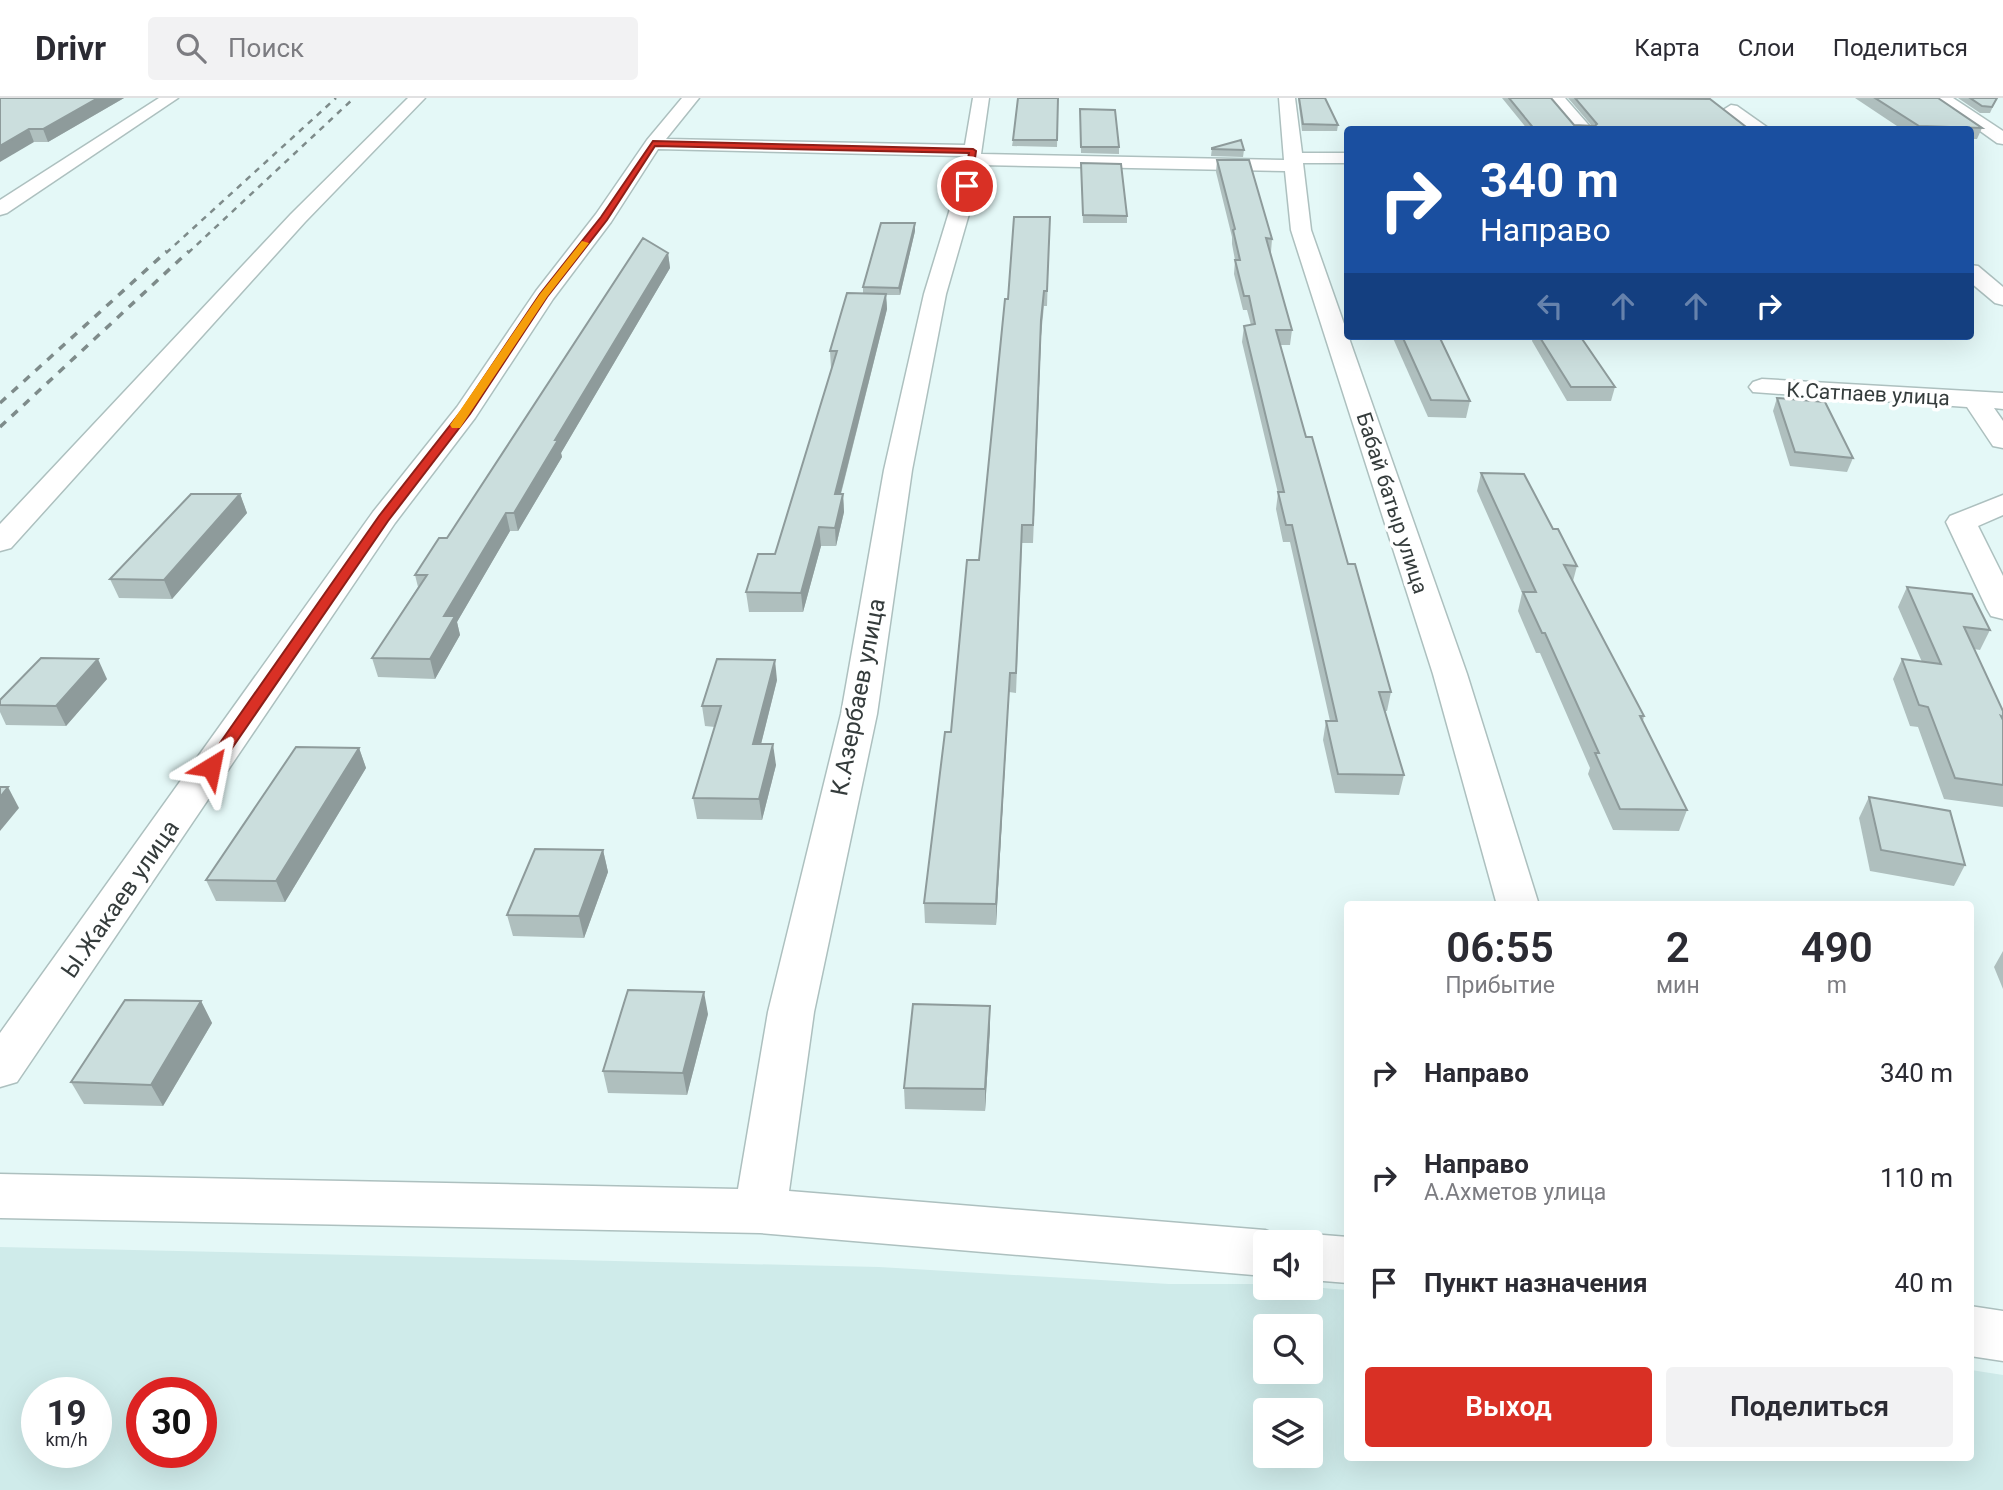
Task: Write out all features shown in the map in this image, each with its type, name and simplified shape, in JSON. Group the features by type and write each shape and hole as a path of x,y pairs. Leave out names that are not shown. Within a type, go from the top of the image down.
{"street":[{"path":"0,209 170,98"},
{"path":"0,542 298,218 417,98"},
{"name":"К.Азербаев улица","path":"760,1211 791,1012 859,714 898,470 935,294 970,165 981,98"},
{"name":"Бабай батыр улица","path":"1287,98 1301,230 1450,674 1517,901"},
{"path":"1556,98 1581,126"},
{"path":"1942,98 2003,139"},
{"name":"Ы.Жакаев улица","path":"0,1069 384,518 466,412 544,296 604,218 653,144 685,106"},
{"path":"1731,110 1757,126"},
{"path":"653,144 970,165 1294,162 1344,158"},
{"path":"1974,274 2003,298"},
{"name":"К.Сатпаев улица","path":"1762,387 2003,401"},
{"name":"К.Сатпаев улица","path":"1975,400 2003,440"},
{"path":"2003,504 1961,522 2003,609"},
{"path":"0,1196 760,1211 1253,1253"},
{"path":"1323,1258 1344,1260"},
{"path":"1974,1332 2003,1336"}],"shaded area":[{"path":"0,1247 879,1267 1169,1284 1253,1284 1253,1300 1323,1300 1323,1288 1344,1290 1344,1461 1974,1461 1974,1370 2003,1375 2003,1490 0,1490"}],"building":[{"path":"0,98 98,98 43,129 29,129 0,146"},
{"path":"1018,98 1058,98 1057,140 1013,140"},
{"path":"1299,98 1325,98 1338,125 1303,124"},
{"path":"1509,98 1551,98 1574,125 1595,126 1532,126"},
{"path":"1575,98 1710,99 1745,126 1595,126 1597,124"},
{"path":"1875,98 1938,98 1982,128 1974,126 1919,126"},
{"path":"1970,98 1997,98 1992,107 1982,106"},
{"path":"1080,109 1115,110 1119,147 1081,147"},
{"path":"1241,140 1244,150 1212,149 1212,148"},
{"path":"1217,160 1249,160 1272,239 1266,238 1292,330 1276,330 1306,437 1312,437 1348,564 1355,564 1391,692 1379,692 1404,775 1338,774 1326,721 1337,721 1292,525 1286,525 1278,492 1284,492 1244,326 1255,324 1249,296 1244,296 1235,260 1240,260 1233,230 1235,229"},
{"path":"1081,163 1121,164 1127,216 1083,215"},
{"path":"1014,217 1050,217 1047,291 1044,291 1041,320 1033,525 1022,525 1016,673 1010,673 996,904 924,903 945,732 951,732 967,560 979,560 1005,299 1008,299"},
{"path":"881,223 915,223 899,288 863,287"},
{"path":"643,238 668,253 514,513 506,513 444,616 455,616 430,659 372,658 427,575 415,575 439,538 447,538"},
{"path":"847,293 886,294 835,494 843,494 835,528 819,527 801,593 746,592 758,554 775,554 837,351 830,351"},
{"path":"1404,340 1441,340 1470,401 1431,400"},
{"path":"1542,340 1583,340 1615,387 1571,387"},
{"path":"1777,398 1825,402 1853,458 1795,452"},
{"path":"1481,473 1524,474 1553,529 1558,529 1577,566 1564,565 1644,716 1640,716 1687,810 1620,809 1595,753 1599,753 1545,633 1542,633 1523,592 1536,592"},
{"path":"191,494 240,494 164,580 110,579"},
{"path":"1907,587 1972,594 1990,630 1964,627 2003,711 2003,785 1955,778 1928,707 1919,705 1902,659 1941,664"},
{"path":"41,658 98,659 56,706 0,705 0,700"},
{"path":"717,659 775,660 753,744 773,744 759,799 693,798 721,706 702,706"},
{"path":"296,747 359,748 276,881 206,880"},
{"path":"0,787 8,787 0,797"},
{"path":"1869,797 1950,811 1965,865 1881,850"},
{"path":"535,849 603,850 579,916 507,915"},
{"path":"628,990 704,992 683,1073 603,1071"},
{"path":"125,1000 201,1001 151,1085 71,1082"},
{"path":"913,1004 990,1006 985,1089 904,1088"}],"railway":[{"path":"166,253 336,98"},
{"path":"188,253 354,98"},
{"path":"0,403 167,251"},
{"path":"0,427 189,251"}],"slow traffic":[{"path":"456,425 544,296 585,243"}],"route":[{"path":"211,767 384,518 466,412 544,296 604,218 653,144 973,151 967,186"}]}
